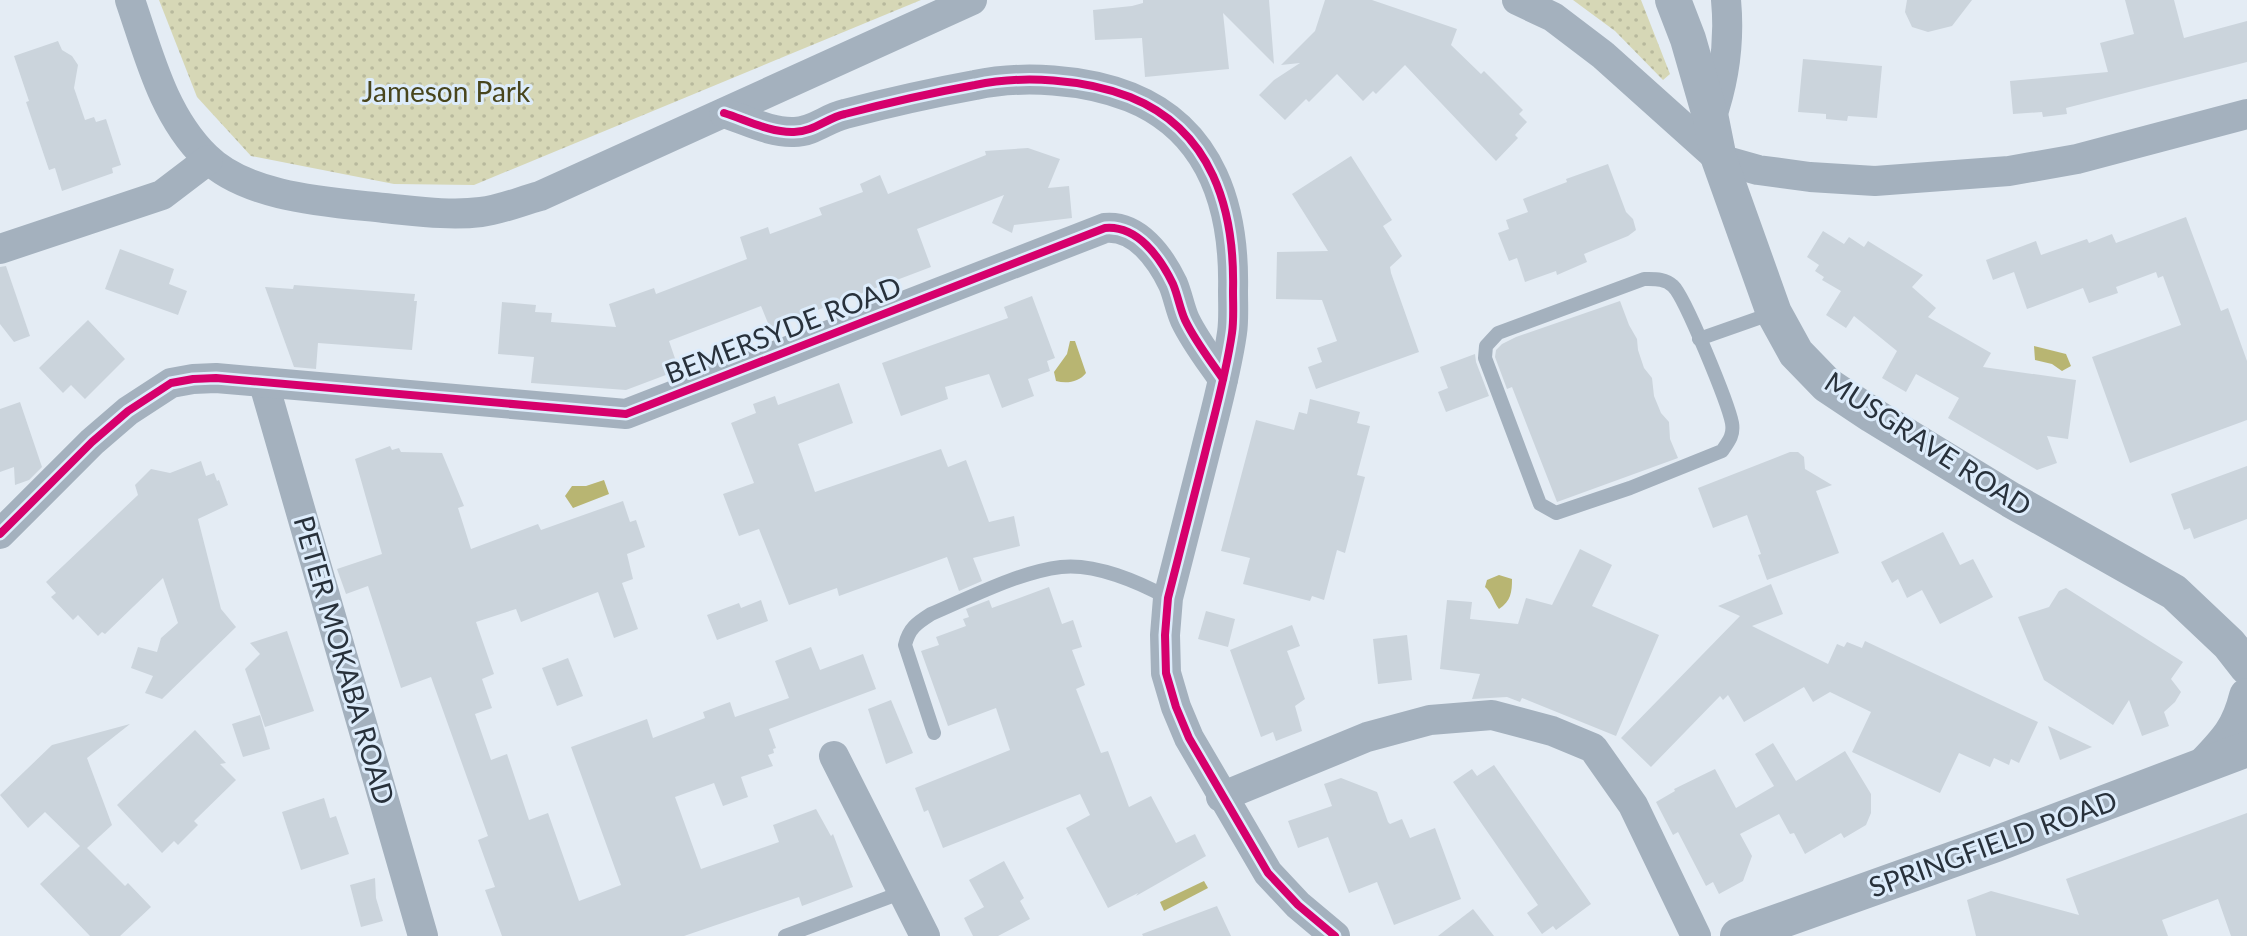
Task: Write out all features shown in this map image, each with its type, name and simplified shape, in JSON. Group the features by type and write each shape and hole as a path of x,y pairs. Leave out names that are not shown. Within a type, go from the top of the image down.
{"street":[{"path":"130,0 157,81 177,123 208,160 242,181 291,196 447,214 484,212 540,196 972,0"},
{"path":"1517,0 1553,17 1603,55 1719,159 1758,170 1875,181 2009,171 2077,159 2247,114"},
{"name":"MUSGRAVE ROAD","path":"1673,0 1688,39 1719,159 1774,313 1796,353 1827,385 2011,500 2174,592 2229,644 2247,667"},
{"path":"1711,119 1727,57 1726,0"},
{"path":"724,113 764,127 797,132 840,115 978,84 1054,80 1118,92 1157,109 1172,120 1201,152 1217,184 1228,217 1234,262 1232,331 1223,379 1168,598 1166,673 1189,738 1268,873 1298,905 1335,936"},
{"path":"777,89 840,115"},
{"path":"0,249 162,195 208,160"},
{"name":"BEMERSYDE ROAD","path":"264,384 626,414 1091,233 1119,227 1134,234 1149,247 1173,284 1184,319 1223,379"},
{"path":"0,534 92,442 128,411 171,383 216,378 264,384"},
{"name":"PETER MOKABA ROAD","path":"264,384 423,936"},
{"path":"2202,767 2231,737 2240,722 2247,696"},
{"path":"1221,797 1367,737 1430,720 1492,715 1552,731 1593,748 1625,793 1696,936"},
{"name":"SPRINGFIELD ROAD","path":"1738,936 2247,749"},
{"path":"834,756 925,936"}],"lane":[{"path":"1644,279 1659,279 1676,288 1699,339 1732,424 1732,438 1722,451 1630,488 1556,513 1540,504 1485,358 1490,340 1498,333 1644,279"},
{"path":"1699,339 1774,313"},
{"path":"934,733 905,645 908,633 915,624 931,614 1041,570 1064,566 1120,576 1168,598"},
{"path":"785,936 903,892"}],"green space":[{"name":"Jameson Park","path":"159,0 921,0 474,185 394,184 251,156 197,97"},
{"path":"1573,0 1641,0 1670,74 1663,80 1615,31"}],"shaded area":[{"path":"1070,341 1075,341 1086,373 1072,382 1056,381 1054,372 1067,354"},
{"path":"2034,346 2066,354 2071,366 2062,371 2052,364 2035,360"},
{"path":"604,480 609,494 573,508 565,496 572,486 586,486"},
{"path":"1499,575 1512,579 1512,588 1506,603 1499,609 1485,587 1487,580"},
{"path":"1204,881 1208,888 1164,911 1160,902"}],"building":[{"path":"1143,0 1269,0 1274,64 1223,13 1229,69 1145,77 1142,38 1095,40 1093,10 1132,6 1143,3"},
{"path":"1325,0 1372,0 1457,29 1451,45 1481,74 1484,71 1523,110 1519,114 1527,122 1515,135 1518,138 1496,161 1405,65 1376,94 1373,91 1363,101 1337,74 1309,102 1306,99 1285,120 1259,95 1274,80 1300,63 1281,65 1315,31"},
{"path":"1907,0 1972,0 1952,26 1928,32 1912,27 1905,12"},
{"path":"2125,0 2174,0 2184,38 2247,21 2247,62 2066,108 2067,114 2043,117 2042,112 2013,114 2010,81 2108,72 2100,43 2134,34"},
{"path":"58,41 62,50 72,56 78,65 74,88 85,120 94,117 96,122 106,119 121,165 112,168 113,173 62,191 55,168 49,170 14,56"},
{"path":"1803,59 1882,66 1877,118 1848,116 1847,121 1826,119 1826,114 1798,112"},
{"path":"1028,148 1060,159 1048,188 1069,186 1072,218 1014,225 1012,233 992,223 1004,195 917,229 931,267 770,328 761,306 669,341 679,370 626,390 531,383 534,357 498,354 502,302 536,305 535,312 552,313 551,322 616,327 609,304 654,288 656,294 747,259 740,237 768,227 770,234 822,215 819,208 863,192 860,184 880,175 888,194 986,155 985,151"},
{"path":"1351,156 1392,220 1383,226 1402,256 1390,267 1391,273 1419,352 1316,389 1308,367 1322,362 1317,348 1337,341 1322,300 1276,299 1277,252 1328,251 1292,194"},
{"path":"1608,164 1636,230 1584,254 1587,262 1557,275 1556,271 1525,282 1517,258 1509,261 1498,233 1509,229 1506,220 1528,212 1523,199"},
{"path":"2186,217 2221,311 2228,308 2247,361 2247,420 2130,463 2092,357 2181,325 2163,276 2158,278 2156,272 2116,287 2118,293 2089,303 2083,288 2027,309 2014,272 1993,280 1986,260 2036,241 2041,255 2112,234 2116,243"},
{"path":"1823,231 1844,244 1849,237 1864,247 1868,241 1923,275 1912,287 1936,308 1928,317 1991,353 1983,367 2076,380 2068,439 2047,436 2057,463 2037,470 1948,418 1959,398 1916,374 1906,392 1882,378 1897,351 1854,316 1846,328 1826,315 1841,291 1822,280 1824,277 1815,271 1819,265 1807,257"},
{"path":"120,249 174,269 169,284 187,291 178,315 105,289"},
{"path":"6,266 30,336 14,342 0,324 0,267"},
{"path":"294,285 415,294 412,350 318,343 316,369 294,367 265,287 293,289"},
{"path":"1032,296 1055,358 1047,361 1050,371 1028,379 1034,396 1002,408 989,374 945,387 948,399 901,416 882,363 1008,318 1004,307"},
{"path":"1620,301 1637,339 1644,368 1652,378 1654,396 1661,413 1669,422 1670,439 1678,458 1557,502 1512,387 1507,389 1495,357 1496,350 1516,337"},
{"path":"88,320 125,359 85,399 71,385 63,393 39,368"},
{"path":"1475,354 1489,396 1446,412 1438,392 1448,388 1440,367"},
{"path":"839,383 853,423 798,444 815,492 941,449 948,467 966,460 989,522 1014,516 1020,546 973,558 982,581 959,591 947,557 839,596 837,588 789,605 759,529 739,536 723,494 754,483 731,423 756,413 753,404 775,396 778,405"},
{"path":"1310,399 1360,412 1357,423 1370,426 1357,475 1365,477 1345,553 1337,550 1324,600 1312,596 1310,601 1243,584 1250,558 1221,551 1256,420 1294,430 1299,412 1307,414"},
{"path":"20,402 42,467 29,480 15,485 14,467 0,472 0,409"},
{"path":"390,446 392,450 399,448 401,452 442,453 464,506 458,508 471,549 538,524 541,530 623,501 630,522 636,520 645,547 627,554 633,579 622,583 638,629 614,638 598,592 521,622 516,609 476,622 494,674 482,679 492,708 475,714 491,760 507,754 529,820 548,813 579,901 621,885 571,747 647,719 653,738 705,718 703,712 730,702 735,717 789,698 775,661 811,647 820,670 863,654 876,689 769,729 776,748 773,749 774,753 768,755 773,766 741,777 748,797 723,806 714,783 675,797 701,869 779,842 773,825 816,809 831,836 833,834 853,887 802,906 799,897 684,936 502,936 485,890 495,887 478,840 488,836 431,677 401,688 368,586 346,594 337,569 382,554 355,459"},
{"path":"1790,452 1798,452 1804,457 1805,469 1832,485 1816,491 1839,553 1767,580 1747,515 1713,528 1698,488"},
{"path":"201,461 206,476 214,473 219,480 228,505 198,519 221,609 236,627 162,699 145,693 153,676 131,668 138,647 157,652 161,638 178,623 163,578 105,634 102,632 98,636 78,615 73,620 51,597 56,593 46,582 138,495 135,485 151,469 170,473"},
{"path":"2247,466 2247,519 2194,539 2190,528 2184,530 2171,494"},
{"path":"1943,532 1960,565 1973,559 1993,597 1940,624 1922,590 1907,598 1898,579 1892,583 1881,562"},
{"path":"1580,549 1612,565 1592,606 1659,635 1616,736 1522,698 1520,702 1507,697 1472,699 1480,674 1440,669 1447,600 1472,602 1470,619 1518,624 1526,598 1552,605"},
{"path":"1771,584 1783,614 1752,626 1828,664 1837,644 1844,647 1847,642 1862,648 1865,641 2038,722 2019,763 2011,759 2009,765 1994,758 1990,767 1959,753 1940,793 1852,752 1871,712 1830,692 1813,702 1804,687 1744,722 1728,695 1723,700 1720,696 1651,767 1621,738 1740,616 1718,606"},
{"path":"1049,587 1062,624 1073,620 1082,647 1072,650 1085,685 1076,689 1101,753 1108,751 1129,807 1151,796 1176,843 1195,834 1206,856 1136,896 1138,893 1108,908 1066,828 1090,815 1080,794 943,848 928,810 924,812 915,788 1010,750 996,708 948,726 921,651 939,645 936,637 966,626 963,619 969,617 966,609 989,600 992,608"},
{"path":"2066,588 2183,662 2171,679 2181,692 2164,712 2169,726 2142,736 2129,700 2113,725 2044,680 2018,617 2049,607 2059,591"},
{"path":"761,600 768,621 717,640 707,615 739,603 741,608"},
{"path":"1206,611 1235,619 1228,647 1198,639"},
{"path":"1292,625 1300,646 1287,651 1305,699 1295,706 1302,731 1276,741 1273,732 1261,737 1230,650"},
{"path":"287,631 314,711 265,727 245,669 260,654 250,643"},
{"path":"1407,635 1412,680 1378,684 1373,639"},
{"path":"568,658 583,696 557,706 542,668"},
{"path":"891,700 913,753 886,764 868,709"},
{"path":"260,715 270,749 243,757 232,724"},
{"path":"130,724 87,758 112,825 87,848 151,907 120,936 90,936 40,884 80,846 45,812 28,828 0,795 52,745"},
{"path":"2048,726 2092,747 2060,760"},
{"path":"195,730 226,763 220,764 236,780 194,821 198,825 178,845 174,841 162,853 117,805"},
{"path":"1773,743 1796,781 1845,751 1871,794 1871,813 1866,825 1844,838 1841,833 1805,854 1779,814 1740,834 1752,856 1743,881 1719,894 1713,882 1706,886 1678,832 1673,835 1656,802 1674,789 1715,769 1736,808 1774,786 1755,754"},
{"path":"1494,765 1591,904 1556,930 1553,926 1542,934 1527,913 1538,905 1453,782 1472,769 1477,776"},
{"path":"1341,778 1377,792 1388,822 1402,819 1410,838 1435,828 1461,899 1394,925 1377,882 1349,893 1328,837 1298,848 1288,821 1332,806 1324,784"},
{"path":"324,798 330,818 336,816 349,854 301,870 282,812"},
{"path":"2247,813 2247,936 2231,936 2218,899 2162,920 2168,936 1976,936 1967,900 1991,891 2079,915 2066,879"},
{"path":"1004,861 1024,898 1020,901 1030,919 998,936 973,936 964,918 984,907 969,880"},
{"path":"375,878 376,898 383,921 361,927 350,885"},
{"path":"1217,906 1231,936 1142,934"},
{"path":"1473,909 1494,936 1438,936"}],"cycle path":[{"path":"724,113 776,130 801,131 845,114 942,91 1013,80 1053,80 1093,86 1130,97 1158,111 1181,130 1199,151 1223,202 1229,231 1233,260 1233,323 1220,395 1168,598 1166,673 1189,738 1268,873 1298,905 1335,936"},
{"path":"0,534 92,442 128,411 171,383 216,378 626,414 1105,228 1117,228 1137,237 1154,254 1173,284 1189,328 1223,379"}]}
